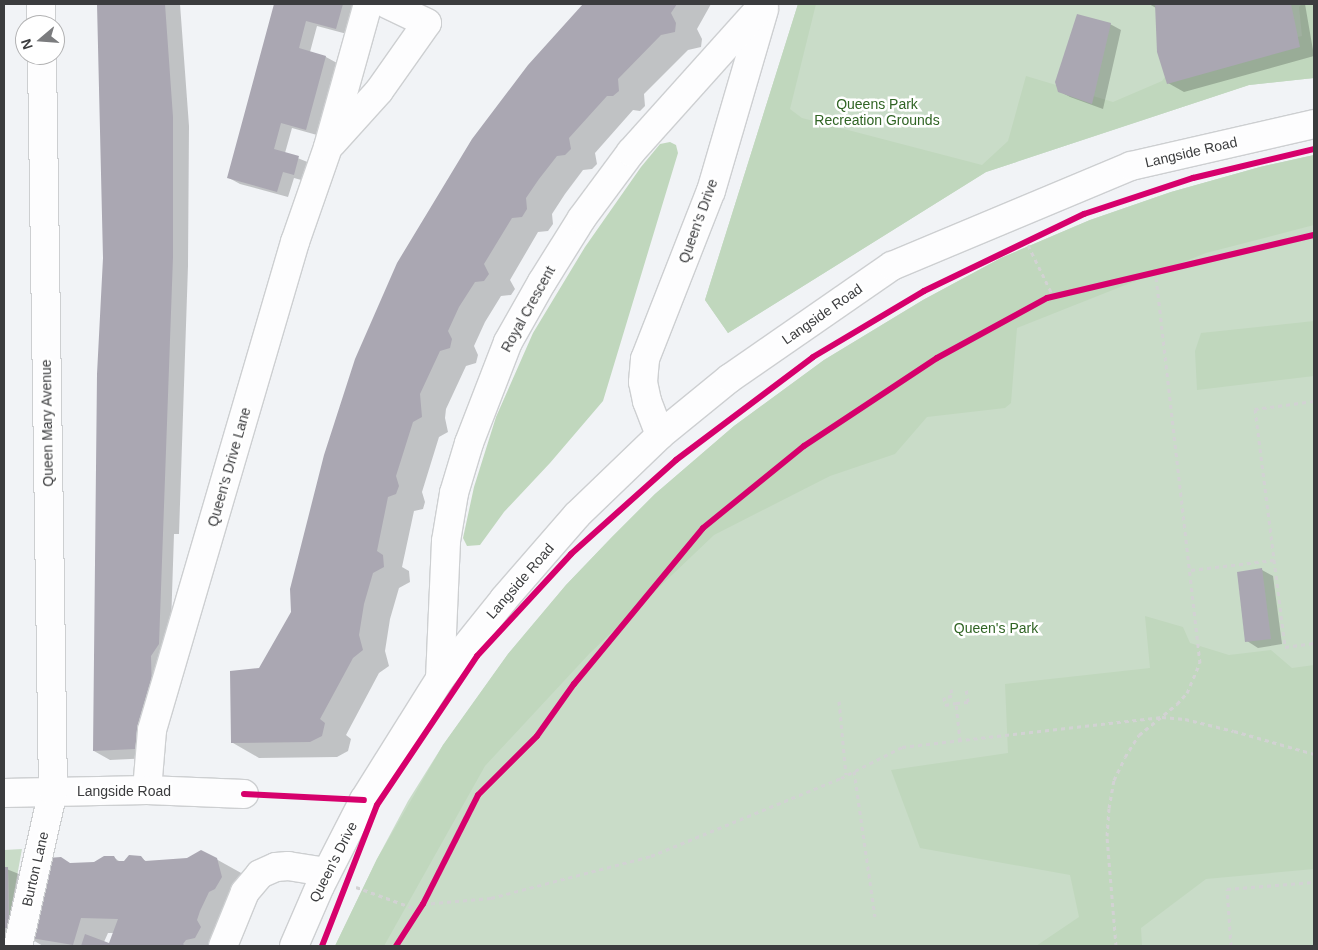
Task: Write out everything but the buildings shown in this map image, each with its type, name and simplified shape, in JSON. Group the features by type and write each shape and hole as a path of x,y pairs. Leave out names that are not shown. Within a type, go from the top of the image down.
{"street":[{"name":"Queen's Drive Lane","path":"147,790 152,730 294,242 328,147 368,4"},
{"name":"Queen's Drive Lane","path":"328,147 379,90 427,23 387,4"},
{"name":"Queen's Drive","path":"660,435 647,401 643,382 645,359 710,191 765,4"},
{"name":"Royal Crescent","path":"440,679 446,542 454,493 472,434 508,342 542,282 582,218 620,167 765,4"},
{"name":"Queen Mary Avenue","path":"42,65 53,791"},
{"name":"Langside Road","path":"440,679 504,599 578,515 660,435 730,378 892,266 1131,166 1314,124"},
{"name":"Queen's Drive","path":"294,946 337,878 364,800 440,679"},
{"name":"Langside Road","path":"4,793 147,790 244,794"},
{"name":"Burton Lane","path":"18,946 53,791"},
{"path":"223,946 245,892 260,874 276,867 288,866 337,878"}],"path":[{"path":"1018,246 1034,238"},
{"path":"1026,242 1050,297 1062,294"},
{"path":"1146,273 1165,268"},
{"path":"1116,946 1107,836 1114,780 1125,757 1139,735 1148,725 1162,717 1187,693 1200,663 1191,570 1155,270"},
{"path":"1314,401 1255,409 1285,647 1314,643"},
{"path":"1191,570 1274,560"},
{"path":"951,689 952,696 944,697 945,705 968,702 966,688"},
{"path":"839,701 846,775"},
{"path":"956,703 960,741"},
{"path":"337,878 421,907 491,898 651,856 846,775 902,747 1162,717 1184,719 1234,731 1314,754"},
{"path":"854,771 874,916"},
{"path":"1231,946 1227,890 1314,882"},
{"path":"414,917 427,896"}],"green space":[{"name":"Queens Park Recreation Grounds","path":"798,4 1314,4 1314,78 1249,85 986,172 728,333 705,300"},
{"path":"798,4 816,4 790,109 802,118 982,165 1008,141 1026,76 1113,102 1162,81 1173,66 1302,36 1299,7 1302,4 1314,4 1314,78 1249,85 986,172 728,333 705,300"},
{"path":"670,142 676,145 678,153 603,401 550,463 504,512 480,545 467,546 463,538 474,487 496,417 533,333 585,247 641,167 660,144"},
{"name":"Queen's Park","path":"1314,155 1314,946 335,946 377,859 408,801 443,745 508,654 566,585 612,537 655,494 734,426 824,360 923,300 1001,258 1090,220 1171,192 1260,167"},
{"path":"1314,155 1314,225 1206,253 1017,328 1011,403 1005,408 927,417 895,454 830,476 714,535 590,653 485,766 384,946 335,946 377,859 443,745 508,654 566,585 612,537 655,494 734,426 824,360 923,300 1001,258 1090,220 1171,192 1260,167"},
{"path":"1314,321 1314,376 1197,390 1195,351 1201,333"},
{"path":"1145,616 1183,627 1190,643 1229,655 1271,650 1292,668 1314,665 1314,869 1206,879 1141,928 1142,946 1036,946 1079,917 1070,875 920,848 891,770 1008,753 1005,684 1150,668"},
{"path":"22,849 9,920 8,867 4,867 4,850"}],"cycle path":[{"path":"322,946 377,805 477,656 571,554 676,460 813,357 924,291 1084,214 1193,178 1314,149"},
{"path":"396,946 423,904 478,795 537,736 574,684 703,528 804,446 937,358 1047,298 1314,235"},
{"path":"244,794 364,800"}]}
